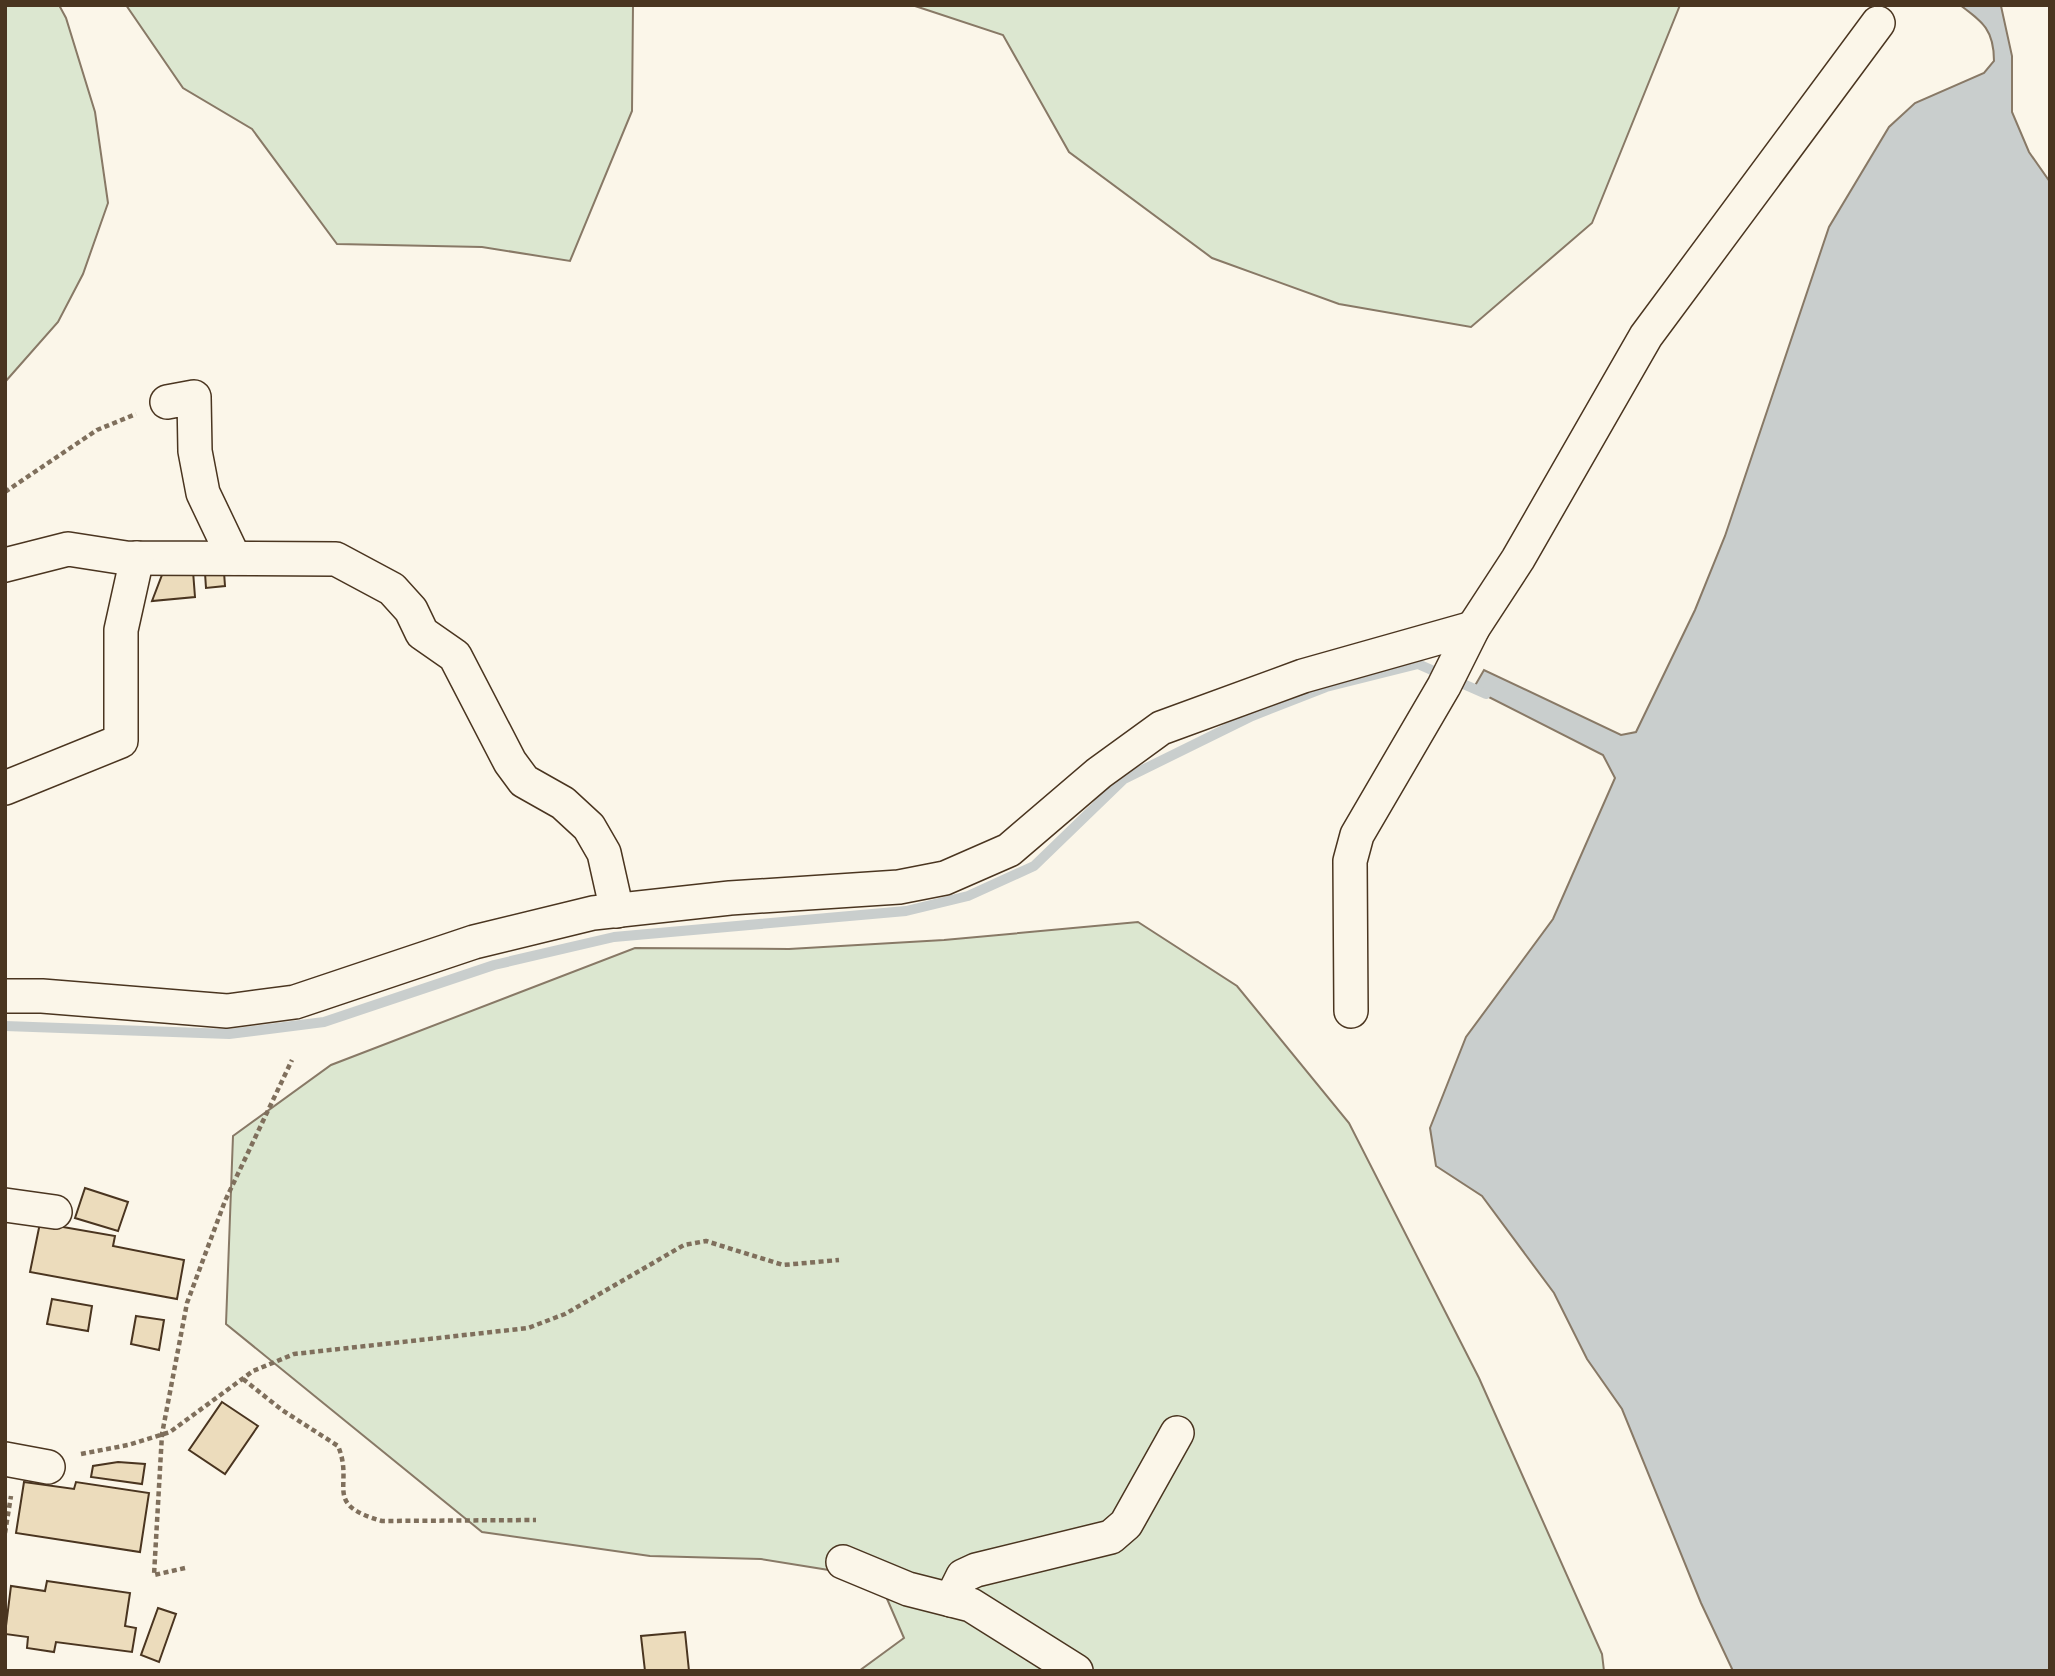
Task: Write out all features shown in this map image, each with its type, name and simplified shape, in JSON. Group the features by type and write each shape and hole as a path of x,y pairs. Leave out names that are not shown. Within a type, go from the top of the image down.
{"street":[{"path":"1351,1012 1350,861 1357,835 1444,686 1473,628 1518,559 1646,336 1878,23"},
{"path":"167,402 194,397 195,451 203,493 234,558"},
{"path":"5,565 68,549 137,558 336,559 392,589 411,610 422,633 456,656 510,762 524,781 563,803 589,827 604,853 618,911"},
{"path":"5,788 121,741 121,630 137,558"},
{"path":"5,996 42,996 227,1011 268,1006 295,1002 474,942 593,913 730,898 899,887 945,878 1009,850 1098,773 1161,727 1303,676 1473,628"},
{"path":"5,1205 55,1212"},
{"path":"951,1600 962,1577 976,1570 1111,1537 1126,1524 1177,1433"},
{"path":"5,1458 62,1461"},
{"path":"843,1562 908,1589 971,1605 1076,1671"}],"path":[{"path":"5,492 97,430 167,402"},
{"path":"185,1567 154,1575 162,1434 187,1303 225,1201 292,1060"},
{"path":"62,1461 162,1434 253,1370 294,1354 528,1328 565,1314 684,1245 706,1241 783,1265 839,1261"},
{"path":"243,1379 282,1410 338,1446 344,1498 351,1509 362,1515 382,1521 536,1520"}],"green space":[{"path":"5,5 59,5 66,18 95,112 108,203 83,274 58,322 5,382"},
{"path":"126,5 633,5 632,111 570,261 482,247 337,244 252,129 183,88"},
{"path":"912,5 1680,5 1592,223 1471,327 1339,304 1212,258 1069,152 1003,35"},
{"path":"1138,922 1237,986 1349,1123 1479,1378 1602,1654 1604,1671 859,1671 904,1638 878,1578 761,1559 650,1556 482,1532 226,1324 233,1136 331,1065 635,948 789,949 944,940"}],"shaded area":[{"path":"1960,5 2001,6 2012,56 2012,112 2029,152 2050,182 2050,1671 1733,1671 1701,1603 1622,1409 1587,1359 1554,1293 1482,1196 1436,1166 1430,1128 1466,1037 1553,919 1615,778 1603,755 1473,689 1484,670 1621,735 1636,732 1695,610 1725,536 1829,227 1889,127 1915,103 1984,73 1994,61 1992,42 1986,28"}],"building":[{"path":"193,571 195,597 152,601 162,575"},
{"path":"224,572 225,586 206,588 205,573"},
{"path":"85,1188 128,1202 118,1231 75,1218"},
{"path":"40,1223 115,1236 113,1246 184,1260 177,1299 30,1272"},
{"path":"52,1299 92,1306 88,1331 47,1324"},
{"path":"136,1316 164,1320 159,1350 131,1344"},
{"path":"222,1402 258,1426 225,1474 189,1450"},
{"path":"118,1462 145,1464 142,1484 91,1477 93,1466"},
{"path":"24,1482 74,1489 76,1482 149,1493 140,1552 16,1533"},
{"path":"47,1581 130,1593 125,1626 136,1628 132,1652 56,1642 54,1652 27,1648 28,1637 5,1634 11,1586 45,1591"},
{"path":"158,1608 176,1614 159,1662 141,1655"},
{"path":"685,1632 689,1671 645,1671 641,1636"}],"waterway":[{"path":"5,1026 229,1034 324,1022 494,965 614,937 906,911 968,896 1034,866 1124,779 1252,716 1326,687 1418,664 1486,694"}]}
